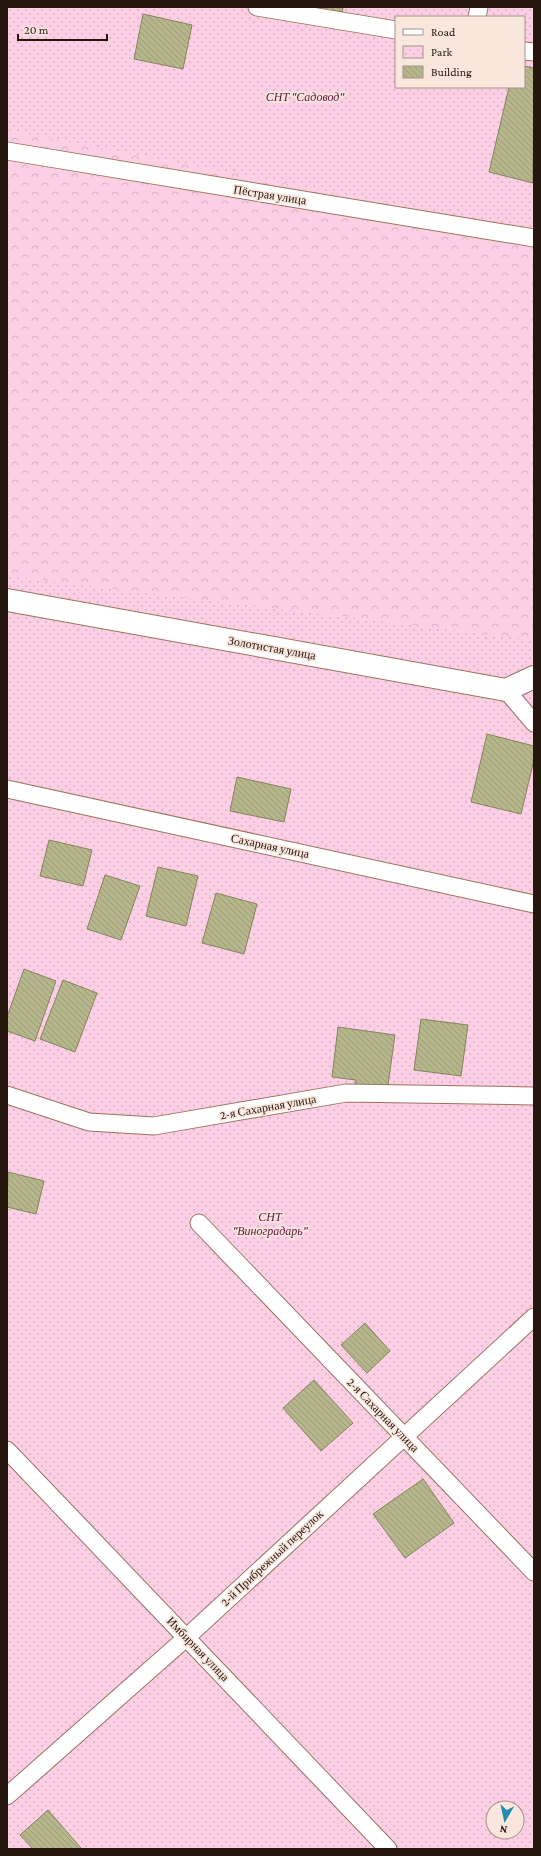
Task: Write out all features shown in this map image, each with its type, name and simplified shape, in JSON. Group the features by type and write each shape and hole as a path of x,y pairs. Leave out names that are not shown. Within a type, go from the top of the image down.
{"street":[{"name":"Золотистая улица","path":"7,600 506,690"},
{"path":"506,690 534,677"}],"lane":[{"path":"257,7 395,30"},
{"name":"Пёстрая улица","path":"7,151 534,238"},
{"path":"506,690 534,724"},
{"name":"Сахарная улица","path":"7,789 534,904"},
{"name":"2-я Сахарная улица","path":"7,1095 89,1122 154,1126 346,1093 534,1096"},
{"name":"2-я Сахарная улица","path":"198,1223 534,1572"},
{"name":"2-й Прибрежный переулок","path":"7,1796 187,1637 403,1436 534,1317"},
{"name":"Имбирная улица","path":"7,1450 388,1849"}],"green space":[{"name":"СНТ \"Садовод\"","path":"7,7 534,7 534,231 7,130"},
{"path":"7,130 534,231 534,640 7,576"},
{"name":"СНТ \"Виноградарь\"","path":"7,576 534,640 534,1849 7,1849"}],"building":[{"path":"300,7 343,7 342,14"},
{"path":"143,14 192,25 183,69 134,59"},
{"path":"525,66 534,68 533,183 489,172 509,88 525,88"},
{"path":"487,734 534,746 534,760 521,814 471,802"},
{"path":"237,777 291,789 284,822 230,811"},
{"path":"49,840 92,850 83,886 40,876"},
{"path":"158,867 198,876 186,926 146,916"},
{"path":"105,875 140,886 121,940 87,929"},
{"path":"216,893 257,904 244,954 202,943"},
{"path":"24,969 56,981 35,1041 7,1031 7,1017"},
{"path":"63,980 97,993 75,1052 40,1039"},
{"path":"421,1019 468,1025 461,1076 414,1070"},
{"path":"338,1027 395,1035 387,1092 355,1087 356,1080 332,1077"},
{"path":"8,1172 44,1181 36,1214 7,1207"},
{"path":"365,1323 390,1351 367,1373 341,1345"},
{"path":"314,1380 353,1423 321,1451 283,1408"},
{"path":"423,1479 454,1523 405,1558 373,1514"},
{"path":"48,1810 81,1848 33,1849 20,1835"}]}
